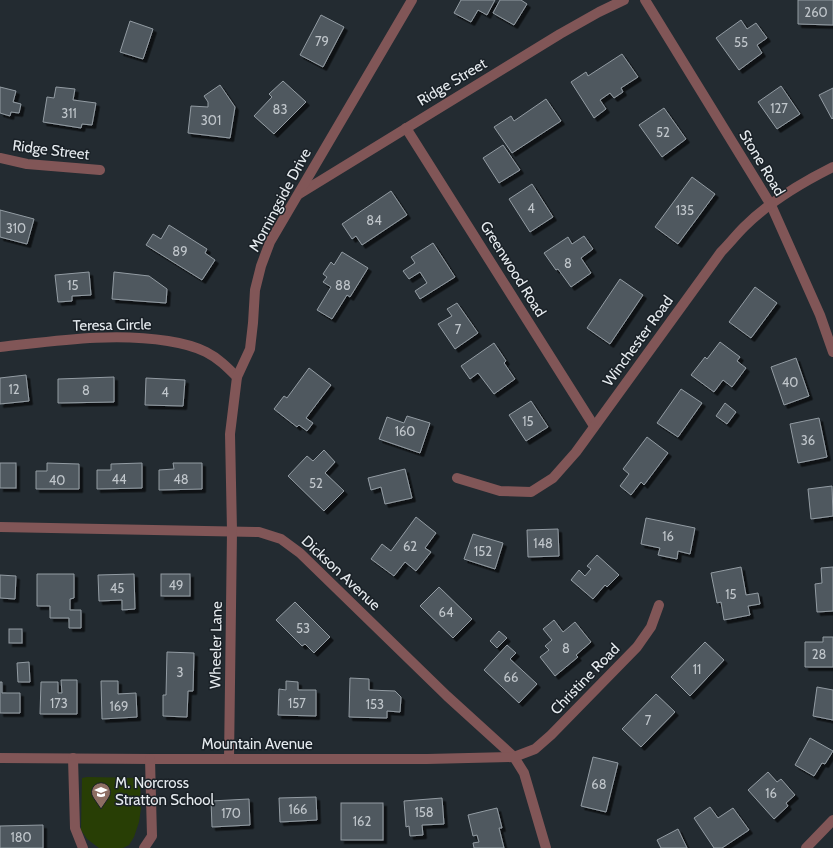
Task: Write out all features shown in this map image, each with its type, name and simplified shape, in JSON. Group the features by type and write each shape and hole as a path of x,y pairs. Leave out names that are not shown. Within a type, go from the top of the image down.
{"street":[{"name":"Morningside Drive","path":"232,531 230,434 237,377 250,349 255,290 261,266 270,242 412,0"},
{"name":"Ridge Street","path":"298,195 560,34 624,0"},
{"name":"Stone Road","path":"645,0 771,205 820,315 833,352"},
{"name":"Greenwood Road","path":"406,128 594,426"},
{"name":"Ridge Street","path":"0,158 27,164 100,170"},
{"name":"Winchester Road","path":"456,478 500,491 531,492 553,478 576,452 721,252 744,227 771,205 797,187 833,167"},
{"name":"Teresa Circle","path":"0,347 94,337 155,339 183,344 205,351 222,362 237,377"},
{"name":"Dickson Avenue","path":"0,527 259,532 281,539 300,553 447,696 514,757 524,773 546,848"},
{"name":"Wheeler Lane","path":"229,759 232,531"},
{"name":"Christine Road","path":"514,757 535,748 551,735 637,647 651,627 659,605"},
{"name":"Mountain Avenue","path":"0,758 419,759 514,757"},
{"path":"73,758 75,828 83,848"},
{"path":"144,848 152,836 150,759"},
{"path":"806,848 833,820"}],"green space":[{"path":"82,778 140,778 141,808 139,822 134,837 129,845 123,848 99,848 87,839 81,830"}],"building":[{"path":"461,0 495,0 487,15 478,10 471,22 454,13"},
{"path":"500,0 521,0 527,4 514,25 493,13"},
{"path":"798,0 833,0 833,25 798,24"},
{"path":"321,15 344,27 323,67 300,55"},
{"path":"741,20 747,29 756,23 767,38 757,45 762,53 739,70 716,38"},
{"path":"130,21 153,29 143,59 120,52"},
{"path":"622,54 638,77 621,88 623,92 614,98 610,93 600,100 606,109 594,118 571,82 586,72 588,76"},
{"path":"283,81 306,102 274,134 254,116 272,97 269,94"},
{"path":"220,85 235,107 230,138 188,133 191,106 208,107 208,102 204,96"},
{"path":"781,86 800,114 777,129 758,102"},
{"path":"0,87 16,91 13,102 21,104 19,113 11,112 10,116 0,113"},
{"path":"56,87 75,89 73,100 96,103 92,125 82,124 81,128 43,122 47,97 54,98"},
{"path":"833,88 833,118 832,119 819,95"},
{"path":"546,99 561,121 512,153 494,127 511,116 514,121"},
{"path":"664,108 686,139 662,157 639,125"},
{"path":"503,145 520,170 499,183 483,158"},
{"path":"692,177 715,194 678,244 655,227"},
{"path":"532,184 553,217 530,232 509,199"},
{"path":"391,191 407,215 362,245 356,236 352,239 342,224"},
{"path":"0,210 34,219 27,244 0,237"},
{"path":"169,225 207,249 205,253 215,260 202,280 146,245 153,234 161,239"},
{"path":"584,236 593,249 581,258 591,273 571,287 544,253 568,237 572,244"},
{"path":"433,243 455,277 420,299 415,291 427,283 420,272 409,279 403,271 415,263 411,257"},
{"path":"342,252 368,268 350,297 347,295 332,319 317,310 331,287 323,282 327,277 323,274 331,262 334,265"},
{"path":"89,272 91,295 72,296 72,301 58,302 55,275"},
{"path":"114,272 149,276 167,289 166,303 112,299"},
{"path":"620,279 643,295 610,344 587,328"},
{"path":"755,287 777,303 751,338 729,322"},
{"path":"457,303 478,333 455,349 438,324 452,316 447,309"},
{"path":"720,342 740,357 737,361 746,368 732,387 723,380 714,392 691,375 705,357 707,359"},
{"path":"494,343 506,361 504,363 515,379 494,394 478,373 470,379 461,366"},
{"path":"796,358 809,396 784,405 771,367"},
{"path":"309,368 331,385 306,418 313,423 307,431 299,425 297,427 274,409 284,396 287,398"},
{"path":"26,375 29,401 0,404 0,378"},
{"path":"114,377 114,402 58,403 58,379"},
{"path":"146,378 185,380 183,406 145,405"},
{"path":"681,389 702,403 678,437 657,423"},
{"path":"531,401 548,427 526,441 509,415"},
{"path":"725,403 736,412 727,424 716,416"},
{"path":"407,416 430,423 420,453 379,439 387,417 404,423"},
{"path":"819,418 827,457 798,463 790,424"},
{"path":"647,437 668,453 644,485 641,482 631,495 620,486 629,474 623,469"},
{"path":"324,450 335,462 325,473 344,491 324,511 288,476 307,456 313,461"},
{"path":"0,463 16,463 16,488 0,488"},
{"path":"47,463 79,464 79,489 36,489 36,471 47,471"},
{"path":"142,463 142,488 97,489 97,470 111,470 111,464"},
{"path":"173,463 202,463 202,489 159,490 159,470 174,469"},
{"path":"405,469 412,498 385,504 381,487 371,490 368,478"},
{"path":"832,486 833,516 811,519 808,489"},
{"path":"416,517 436,533 425,548 431,552 416,571 405,562 394,576 371,559 382,544 391,551"},
{"path":"646,518 695,528 690,554 678,551 677,559 658,555 660,548 641,544"},
{"path":"558,529 559,556 528,557 527,530"},
{"path":"473,534 503,543 495,569 464,559"},
{"path":"597,555 619,575 607,587 605,585 593,599 571,580 579,570 585,576 591,569 587,566"},
{"path":"741,567 746,595 758,593 760,604 748,606 750,615 724,620 721,602 717,603 711,573"},
{"path":"833,567 833,611 817,612 815,584 822,583 821,568"},
{"path":"37,574 74,574 74,598 70,599 70,610 81,610 81,628 69,628 69,618 50,618 50,606 37,606"},
{"path":"134,574 135,609 122,610 122,600 99,601 98,575"},
{"path":"161,574 190,574 190,596 161,596"},
{"path":"0,575 16,576 15,599 0,598"},
{"path":"439,587 472,619 453,638 420,606"},
{"path":"295,602 330,637 314,653 305,644 302,646 276,620"},
{"path":"554,620 563,632 575,622 591,642 576,655 578,657 555,676 540,657 549,650 545,646 552,640 543,629"},
{"path":"9,629 22,629 22,643 9,643"},
{"path":"499,631 507,638 497,648 490,641"},
{"path":"823,637 833,637 833,667 805,667 805,642 823,642"},
{"path":"705,642 724,660 690,696 671,677"},
{"path":"507,645 516,653 510,659 537,684 519,703 484,670"},
{"path":"167,652 194,653 193,691 188,691 187,717 163,716 163,695 166,695"},
{"path":"29,662 30,682 18,682 17,663"},
{"path":"350,678 369,679 369,690 395,691 401,697 400,712 387,711 387,718 349,717"},
{"path":"61,680 77,680 77,714 40,714 41,682 58,682 58,693 62,693"},
{"path":"101,681 118,681 118,694 136,693 137,717 102,719"},
{"path":"286,681 298,682 298,690 316,690 316,716 278,715 279,689 286,690"},
{"path":"0,682 2,682 2,693 20,693 20,713 0,713"},
{"path":"817,687 833,690 833,720 813,716"},
{"path":"656,694 675,712 641,747 622,729"},
{"path":"810,738 833,751 825,764 822,763 814,776 795,765"},
{"path":"593,757 618,763 606,812 581,806"},
{"path":"768,772 777,782 781,779 795,795 786,803 788,806 774,819 748,790"},
{"path":"316,797 317,820 280,822 279,798"},
{"path":"442,798 444,824 422,825 423,835 410,836 409,826 406,827 404,801"},
{"path":"249,799 250,825 212,827 211,801"},
{"path":"341,803 383,803 383,840 341,840"},
{"path":"710,807 718,818 733,808 749,830 722,848 714,848 694,818"},
{"path":"497,808 502,828 499,828 504,848 474,848 473,843 479,842 477,835 473,836 468,815"},
{"path":"43,825 43,848 0,848 0,826"},
{"path":"678,829 687,848 661,848 657,840"}],"place":[{"name":"M. Norcross Stratton School","path":"101,809"}]}
